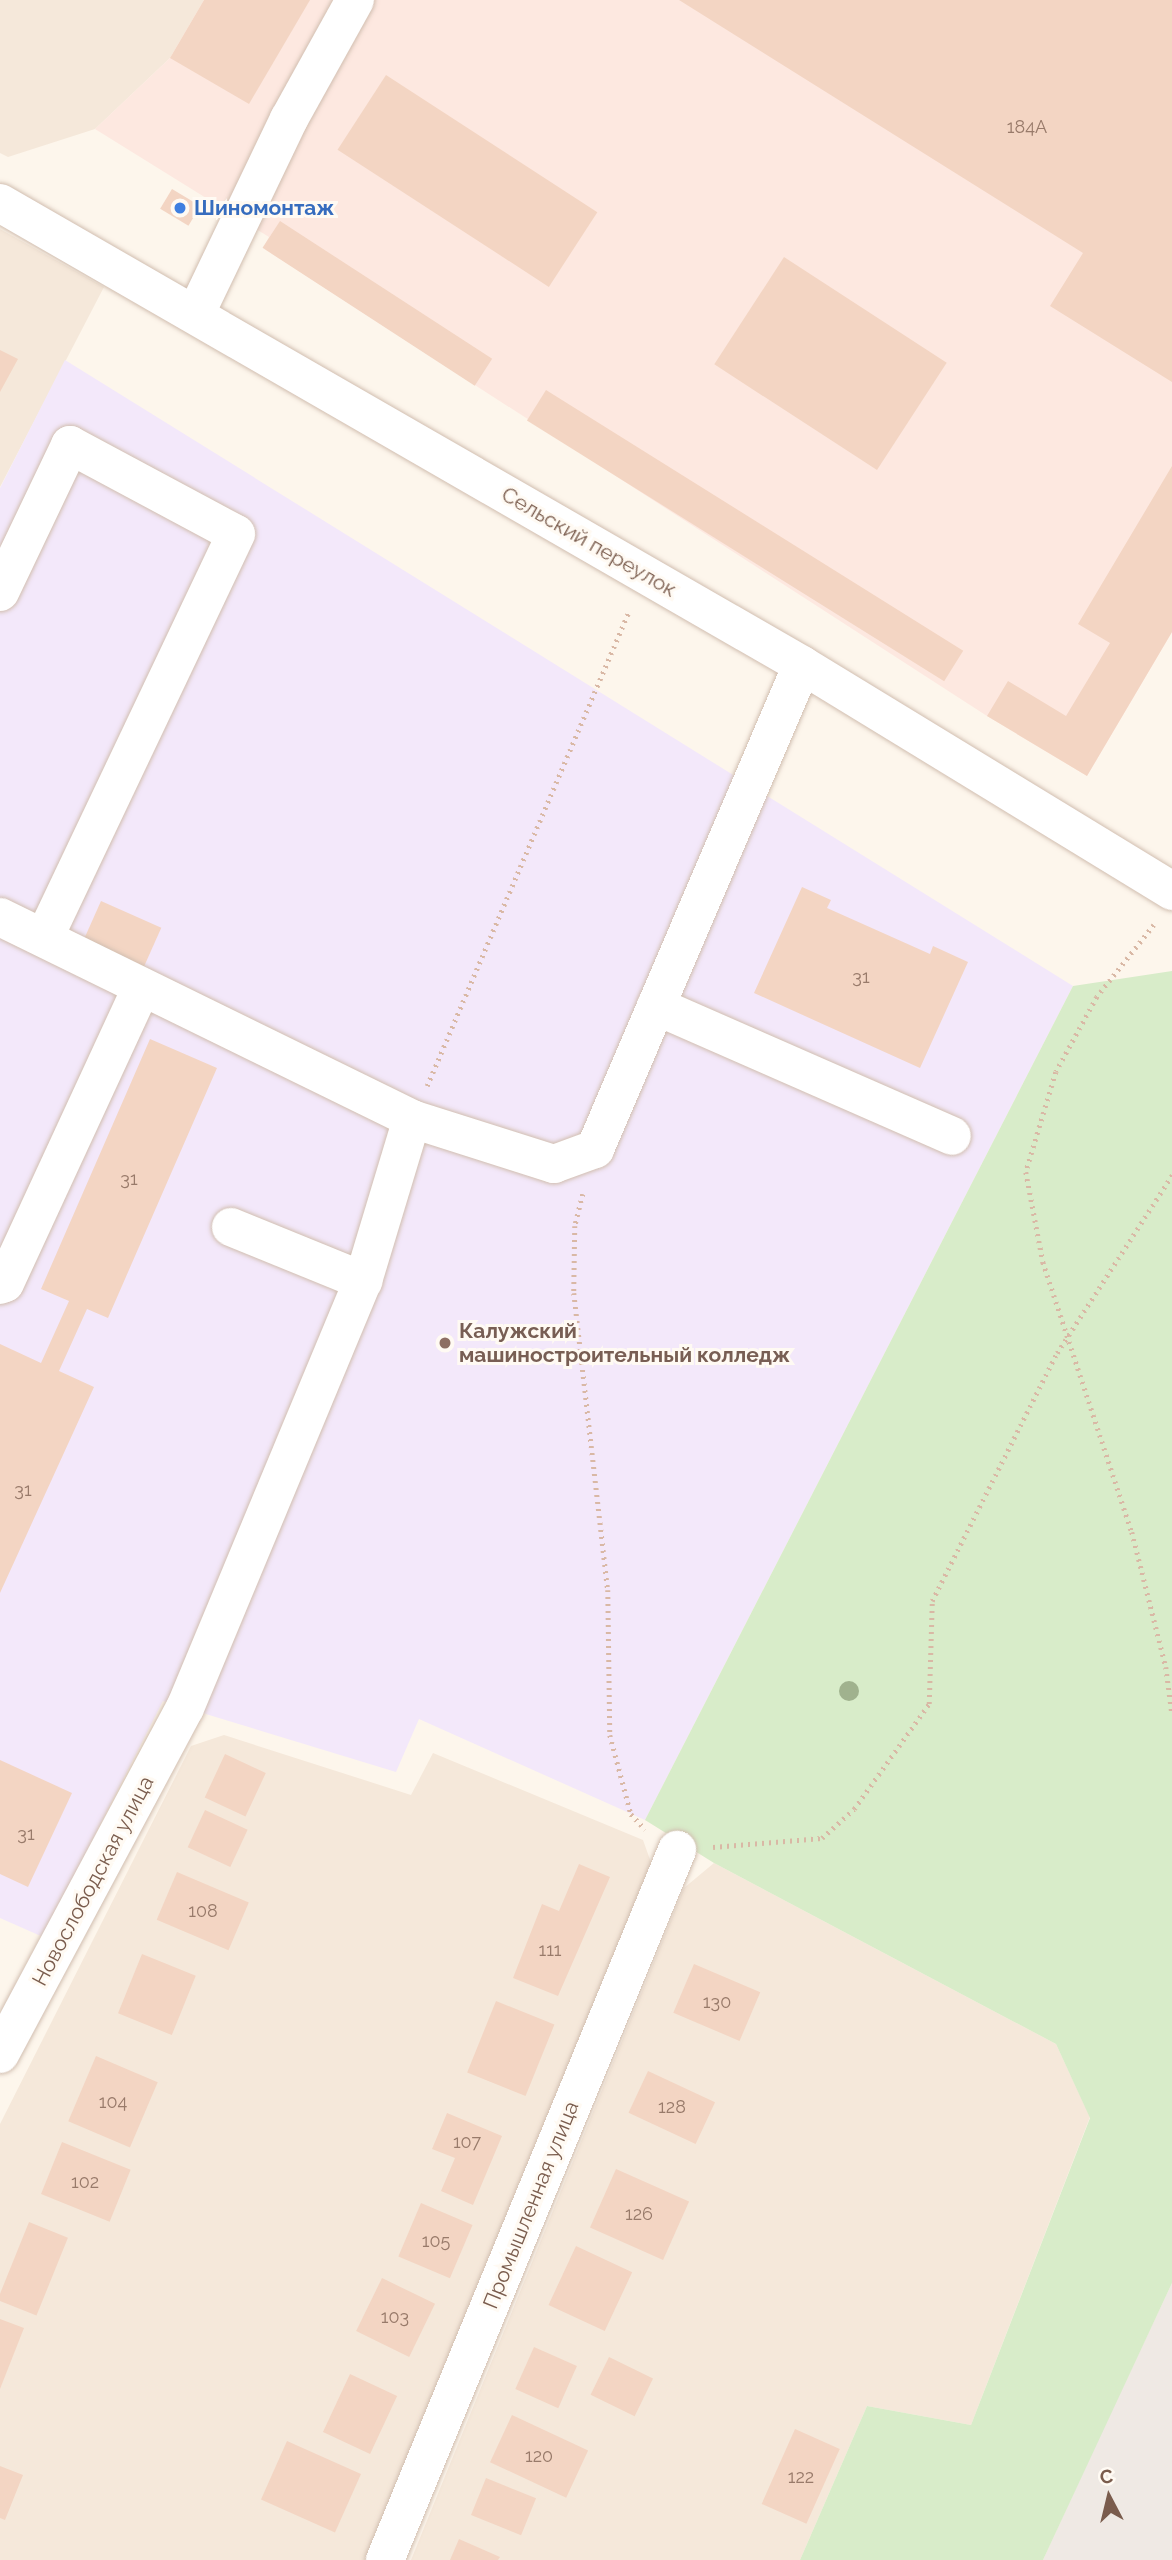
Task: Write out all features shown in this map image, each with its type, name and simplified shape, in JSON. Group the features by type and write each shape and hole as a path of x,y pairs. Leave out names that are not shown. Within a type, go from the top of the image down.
{"street":[{"path":"196,313 289,119 355,0"},
{"name":"Сельский переулок","path":"0,203 196,313 802,665 1168,902"},
{"path":"0,592 71,445 236,534 44,938"},
{"path":"0,917 412,1119 554,1164 595,1149 802,665"},
{"path":"0,1285 5,1283 142,987"},
{"path":"656,1006 952,1136"},
{"name":"Новослободская улица","path":"0,2054 185,1708 363,1281 412,1119"},
{"path":"231,1227 363,1281"},
{"name":"Промышленная улица","path":"385,2560 677,1850"}],"path":[{"path":"412,1119 645,575"},
{"path":"1168,902 1097,997 1056,1073 1026,1172 1043,1262 1132,1532 1166,1667 1172,1713"},
{"path":"595,1149 575,1226 573,1293 608,1590 610,1735 631,1814 651,1834 677,1850 822,1839 854,1810 929,1704 932,1601 1069,1335 1172,1175"}],"shaded area":[{"path":"0,0 204,0 170,58 95,129 8,157 0,153"},
{"path":"204,0 1172,0 1172,632 1087,776 987,716 263,248 269,237 95,129 170,58"},
{"path":"0,229 104,287 0,487"},
{"name":"Калужский машиностроительный колледж","path":"65,360 1073,986 645,1820 419,1719 396,1772 163,1701 43,1937 0,1918 0,488"},
{"path":"224,1735 411,1795 433,1753 643,1840 653,1868 371,2560 0,2560 0,2124 191,1746"},
{"path":"714,1863 1056,2044 1090,2117 971,2425 867,2406 800,2560 411,2560 684,1888"},
{"path":"1172,2283 1172,2560 1043,2560 1098,2440"}],"green space":[{"path":"1172,971 1172,2283 1043,2560 800,2560 867,2406 971,2425 1090,2118 1056,2044 714,1863 645,1820 1073,986"}],"building":[{"path":"204,0 310,0 249,104 170,58"},
{"path":"679,0 1172,0 1172,382 1050,306 1083,253"},
{"path":"386,75 597,212 549,287 338,150"},
{"name":"Шиномонтаж","path":"172,189 200,206 188,226 160,209"},
{"path":"280,221 492,359 475,386 263,248"},
{"path":"784,257 947,363 877,470 714,364"},
{"path":"0,350 18,359 0,392"},
{"path":"546,390 963,651 944,681 527,421"},
{"path":"1172,466 1172,632 1087,776 987,716 1008,681 1066,716 1110,643 1078,624"},
{"path":"802,887 831,900 827,908 930,954 933,946 968,962 920,1068 754,993"},
{"path":"101,901 161,928 143,970 82,943"},
{"path":"150,1039 217,1068 108,1318 87,1309 59,1371 94,1387 0,1593 0,1344 41,1363 69,1301 41,1289"},
{"path":"225,1754 266,1773 245,1817 205,1798"},
{"path":"0,1760 72,1793 28,1887 0,1874"},
{"path":"205,1810 248,1830 230,1867 188,1847"},
{"path":"579,1864 610,1877 558,1996 513,1978 542,1904 559,1911"},
{"path":"177,1872 249,1902 228,1950 157,1920"},
{"path":"142,1954 196,1976 172,2035 118,2013"},
{"path":"694,1964 760,1992 740,2041 673,2013"},
{"path":"496,2001 554,2025 526,2096 467,2072"},
{"path":"96,2056 158,2082 130,2148 68,2121"},
{"path":"648,2071 715,2102 696,2144 629,2113"},
{"path":"447,2113 502,2136 473,2205 441,2191 455,2158 432,2149"},
{"path":"62,2142 131,2170 110,2222 41,2194"},
{"path":"616,2169 689,2202 663,2260 590,2227"},
{"path":"421,2203 473,2225 450,2278 398,2256"},
{"path":"29,2222 68,2238 36,2316 0,2301 0,2294"},
{"path":"576,2246 632,2272 605,2331 549,2305"},
{"path":"382,2278 435,2304 409,2357 356,2331"},
{"path":"0,2319 24,2328 0,2389"},
{"path":"534,2347 577,2366 558,2408 515,2389"},
{"path":"609,2357 653,2378 635,2416 591,2395"},
{"path":"350,2374 397,2396 370,2454 323,2432"},
{"path":"512,2415 588,2450 566,2498 490,2462"},
{"path":"795,2429 840,2449 806,2524 762,2504"},
{"path":"287,2441 361,2474 335,2532 261,2499"},
{"path":"0,2466 23,2475 5,2520 0,2518"},
{"path":"486,2478 536,2498 521,2535 471,2515"},
{"path":"459,2539 500,2557 498,2560 450,2560"}],"place":[{"name":"Шиномонтаж","path":"180,208"},
{"name":"Калужский машиностроительный колледж","path":"445,1343"}]}
